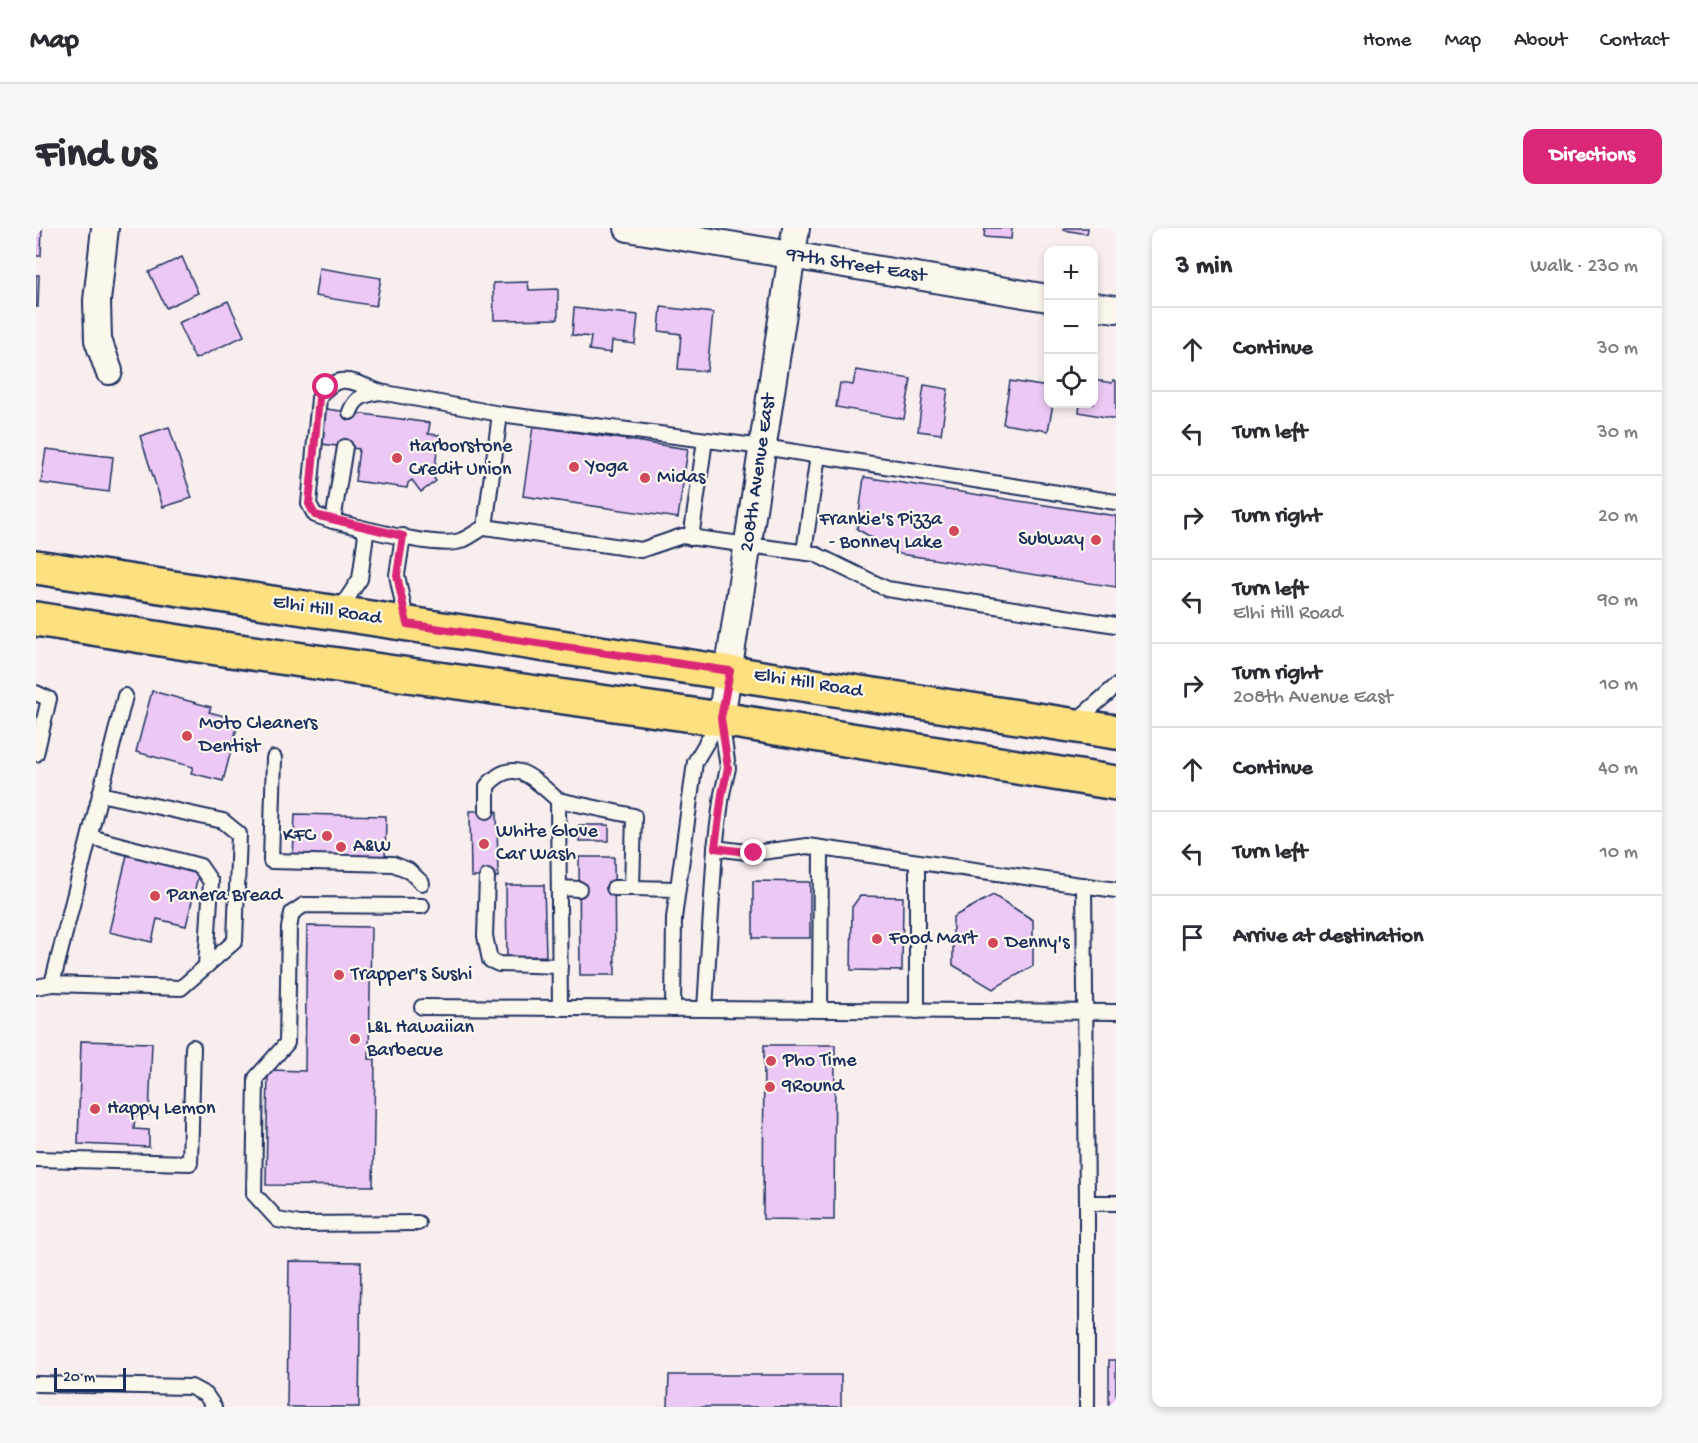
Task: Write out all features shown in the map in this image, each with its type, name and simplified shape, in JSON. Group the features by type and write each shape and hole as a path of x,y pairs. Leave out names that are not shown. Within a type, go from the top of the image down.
{"main road":[{"name":"Elhi Hill Road","path":"36,567 730,671 1116,732"},
{"path":"36,619 228,649 721,718 1116,783"}],"street":[{"path":"105,228 97,301 98,340 109,372"},
{"name":"97th Street East","path":"628,228 1044,297"},
{"name":"208th Avenue East","path":"721,718 796,228"},
{"path":"1098,307 1116,309"}],"lane":[{"path":"1116,502 763,447 500,414 380,392 350,381 335,381 319,398 309,504 315,515 333,520 403,536 446,542 460,541 485,527 641,550 670,538 691,538 804,552 815,554 887,589 1116,625"},
{"path":"350,412 361,396 380,392"},
{"path":"485,527 500,414"},
{"path":"691,538 705,440"},
{"path":"333,520 345,447"},
{"path":"804,552 818,455"},
{"path":"338,612 360,579 366,534 359,527"},
{"path":"403,536 397,575 407,624"},
{"path":"1071,725 1116,686"},
{"path":"36,693 49,699 36,754"},
{"path":"52,984 125,696"},
{"path":"705,1009 715,848 728,768 721,718"},
{"path":"673,1009 677,889 694,762 721,718"},
{"path":"274,758 271,861 393,864 408,870 422,883"},
{"path":"487,811 487,786 496,775 511,771 525,771 558,800 634,816 632,888"},
{"path":"36,987 52,984 181,988 235,941 239,834 223,822 100,794"},
{"path":"558,800 560,1008"},
{"path":"90,837 200,866 212,882 206,966"},
{"path":"715,848 754,853 807,846 1116,890"},
{"path":"820,1010 821,848"},
{"path":"917,862 917,1011"},
{"path":"488,877 485,936 490,960 499,964 560,966"},
{"path":"1084,885 1087,1407"},
{"path":"559,888 579,889"},
{"path":"614,888 677,889"},
{"path":"418,1223 300,1224 278,1220 254,1194 256,1078 287,1043 289,928 292,913 304,905 422,906"},
{"path":"422,1007 1116,1012"},
{"path":"36,1159 190,1163 193,1047"},
{"path":"1087,1203 1116,1203"},
{"path":"36,1384 191,1387 206,1395 214,1407"}],"building":[{"path":"36,228 42,228 41,256 36,256"},
{"path":"985,228 1012,228 1011,239 984,237"},
{"path":"1064,228 1088,228 1087,234 1064,230"},
{"path":"182,257 198,293 166,308 149,272"},
{"path":"319,268 381,278 376,306 315,296"},
{"path":"36,275 39,275 38,307 36,307"},
{"path":"528,282 529,290 558,289 558,319 494,320 493,283"},
{"path":"228,301 244,336 195,359 178,323"},
{"path":"661,307 713,313 707,371 678,369 681,334 659,331"},
{"path":"574,308 638,315 635,344 612,341 611,353 589,350 591,337 572,335"},
{"path":"856,370 911,379 904,419 836,407 840,383 853,385"},
{"path":"1113,380 1116,381 1116,419 1079,412 1080,408 1098,408 1098,381 1112,383"},
{"path":"1010,381 1044,386 1044,408 1052,408 1048,431 1003,424"},
{"path":"924,385 948,389 941,434 918,431"},
{"name":"Harborstone Credit Union","path":"326,409 430,423 428,434 439,435 435,468 428,469 436,481 421,492 412,480 408,483 407,488 355,481 359,449 322,444"},
{"path":"533,426 688,449 678,518 523,496"},
{"path":"169,427 192,498 163,507 140,436"},
{"path":"46,449 113,457 109,492 41,483"},
{"path":"864,477 1116,516 1116,587 900,554 857,529"},
{"name":"Moto Cleaners Dentist","path":"152,691 211,707 209,712 239,720 223,781 191,773 193,767 136,752"},
{"name":"White Glove Car Wash","path":"470,811 497,811 498,877 471,877"},
{"path":"295,814 386,816 385,862 293,859"},
{"path":"579,825 609,825 609,841 579,841"},
{"name":"Panera Bread","path":"127,855 199,872 186,926 157,919 152,942 109,932"},
{"path":"579,857 614,857 615,975 580,975"},
{"path":"753,881 810,882 810,938 753,938"},
{"path":"506,885 544,885 546,956 507,957"},
{"name":"Denny's","path":"993,895 1033,920 1033,966 993,989 953,965 953,917"},
{"name":"Food Mart","path":"860,896 903,897 902,971 851,970 852,907"},
{"path":"307,926 371,927 369,1059 375,1059 373,1186 266,1185 268,1070 305,1071"},
{"path":"81,1041 152,1043 149,1115 135,1115 134,1129 149,1130 149,1147 78,1144"},
{"path":"764,1045 835,1045 834,1220 763,1219"},
{"path":"289,1261 361,1262 359,1407 287,1407"},
{"path":"1109,1360 1116,1360 1116,1407 1109,1407"},
{"path":"669,1375 841,1375 841,1407 668,1407"}],"place":[{"name":"Harborstone Credit Union","path":"397,458"},
{"name":"Yoga","path":"574,467"},
{"name":"Midas","path":"645,478"},
{"name":"Frankie's Pizza - Bonney Lake","path":"954,531"},
{"name":"Subway","path":"1096,540"},
{"name":"Moto Cleaners Dentist","path":"187,736"},
{"name":"KFC","path":"327,836"},
{"name":"White Glove Car Wash","path":"484,844"},
{"name":"A&W","path":"341,847"},
{"name":"Panera Bread","path":"155,896"},
{"name":"Food Mart","path":"877,939"},
{"name":"Denny's","path":"993,943"},
{"name":"Trapper's Sushi","path":"339,975"},
{"name":"L&L Hawaiian Barbecue","path":"355,1039"},
{"name":"Pho Time","path":"771,1061"},
{"name":"9Round","path":"770,1087"},
{"name":"Happy Lemon","path":"95,1109"}],"route":[{"path":"326,387 319,398 309,504 315,515 403,536 397,575 407,624 730,671 721,718 728,768 715,848 754,853"}]}
